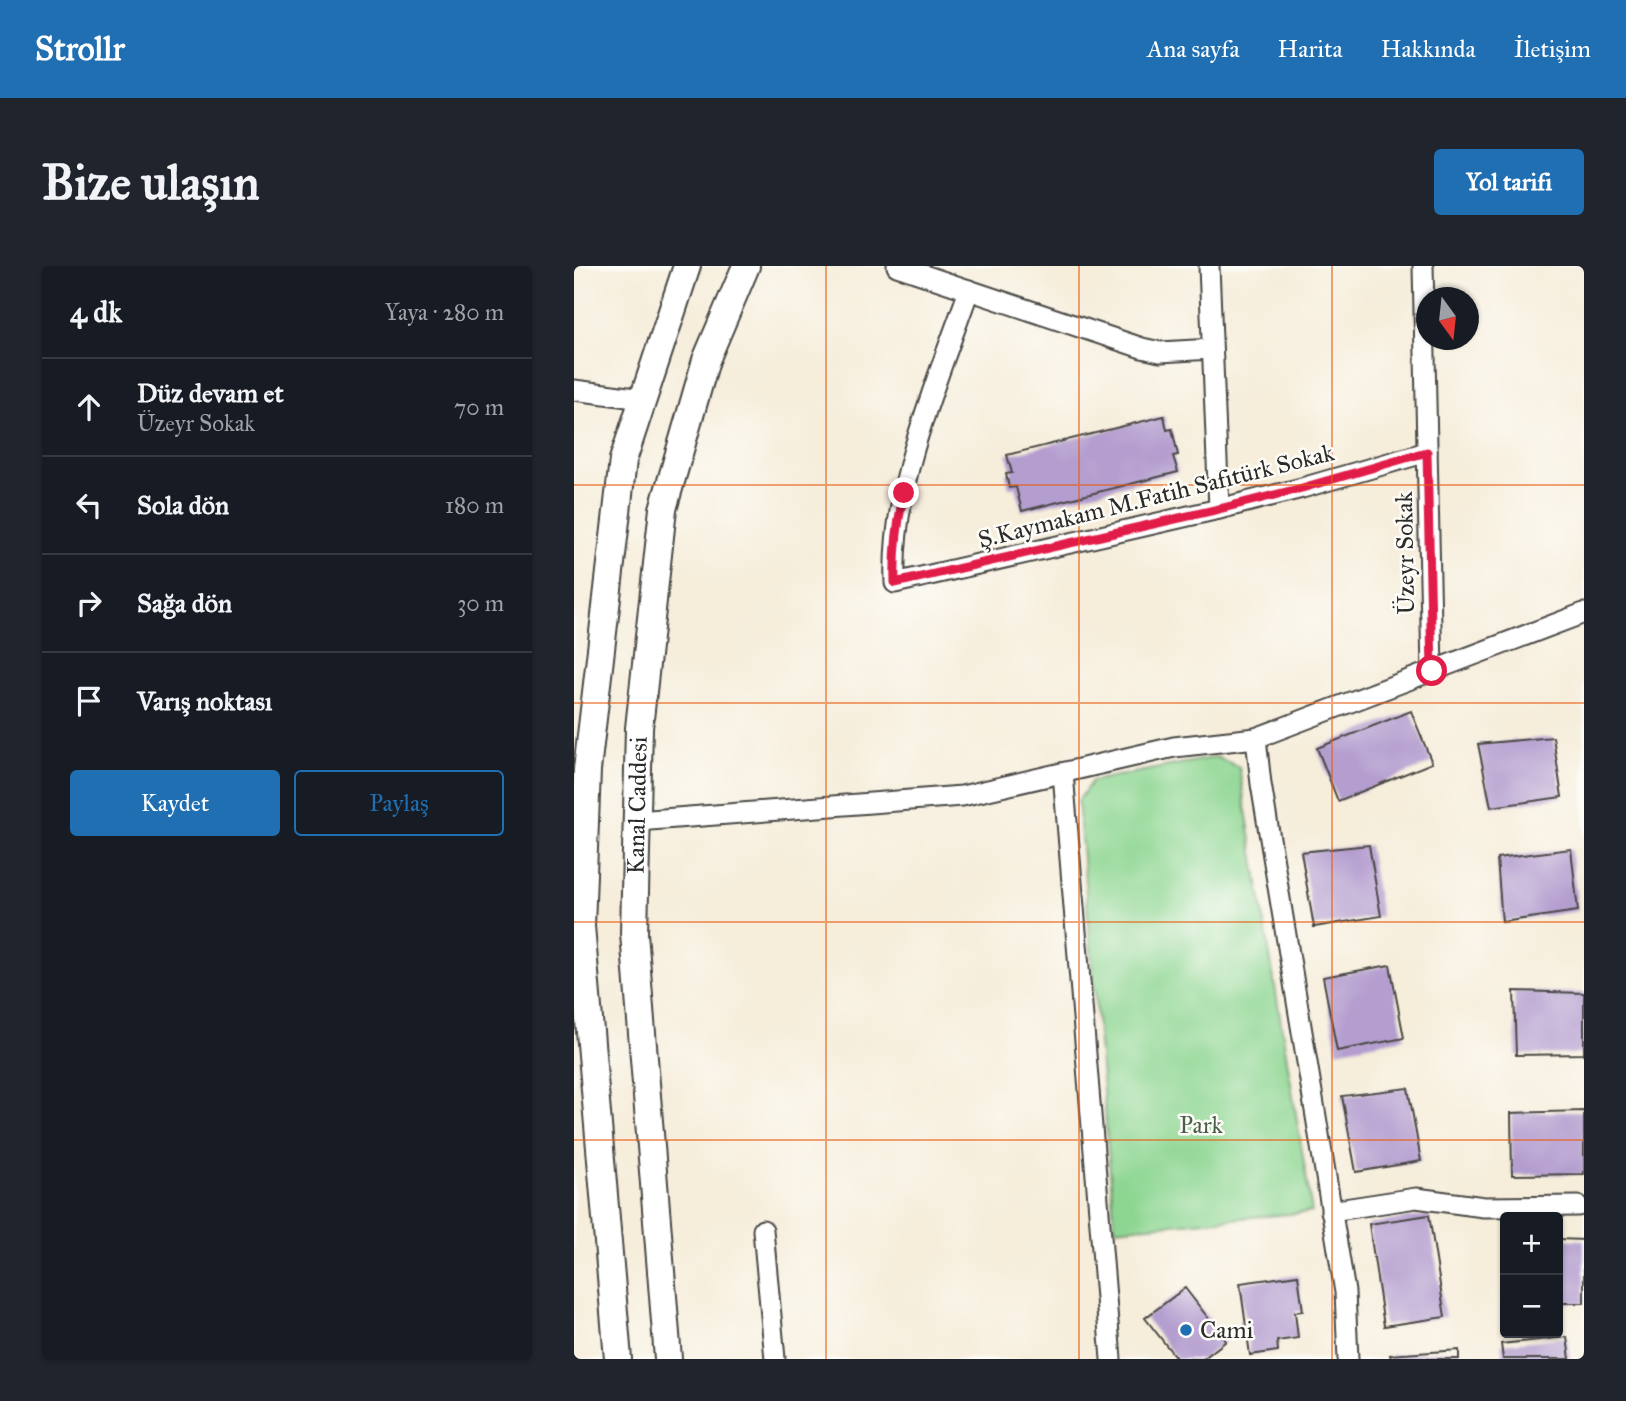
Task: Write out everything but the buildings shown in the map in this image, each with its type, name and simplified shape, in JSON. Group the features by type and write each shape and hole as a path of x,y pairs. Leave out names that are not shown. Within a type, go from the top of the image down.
{"main road":[{"name":"Kanal Caddesi","path":"618,1359 581,926 579,859 623,460 687,266"},
{"name":"Kanal Caddesi","path":"667,1359 634,933 639,728 663,509 706,360 746,266"}],"street":[{"path":"897,266 1142,348 1169,352 1212,349"},
{"path":"1209,266 1219,509"},
{"name":"Üzeyr Sokak","path":"1423,266 1432,671"},
{"name":"Ş.Kaymakam M.Fatih Safitürk Sokak","path":"970,290 914,447 897,523 895,583 1219,509 1427,452"},
{"path":"574,390 643,399"},
{"path":"637,821 962,796 1174,747 1256,738 1584,613"},
{"path":"1256,738 1261,783 1345,1292 1348,1359"},
{"path":"1063,773 1111,1359"},
{"path":"1331,1211 1416,1198 1484,1207 1578,1206"},
{"path":"763,1230 775,1359"}],"green space":[{"name":"Park","path":"1216,757 1239,767 1312,1212 1115,1229 1078,801 1092,781"}],"place":[{"name":"Cami","path":"1186,1330"}],"route":[{"path":"904,493 897,523 895,583 1219,509 1427,452 1432,671"}]}
